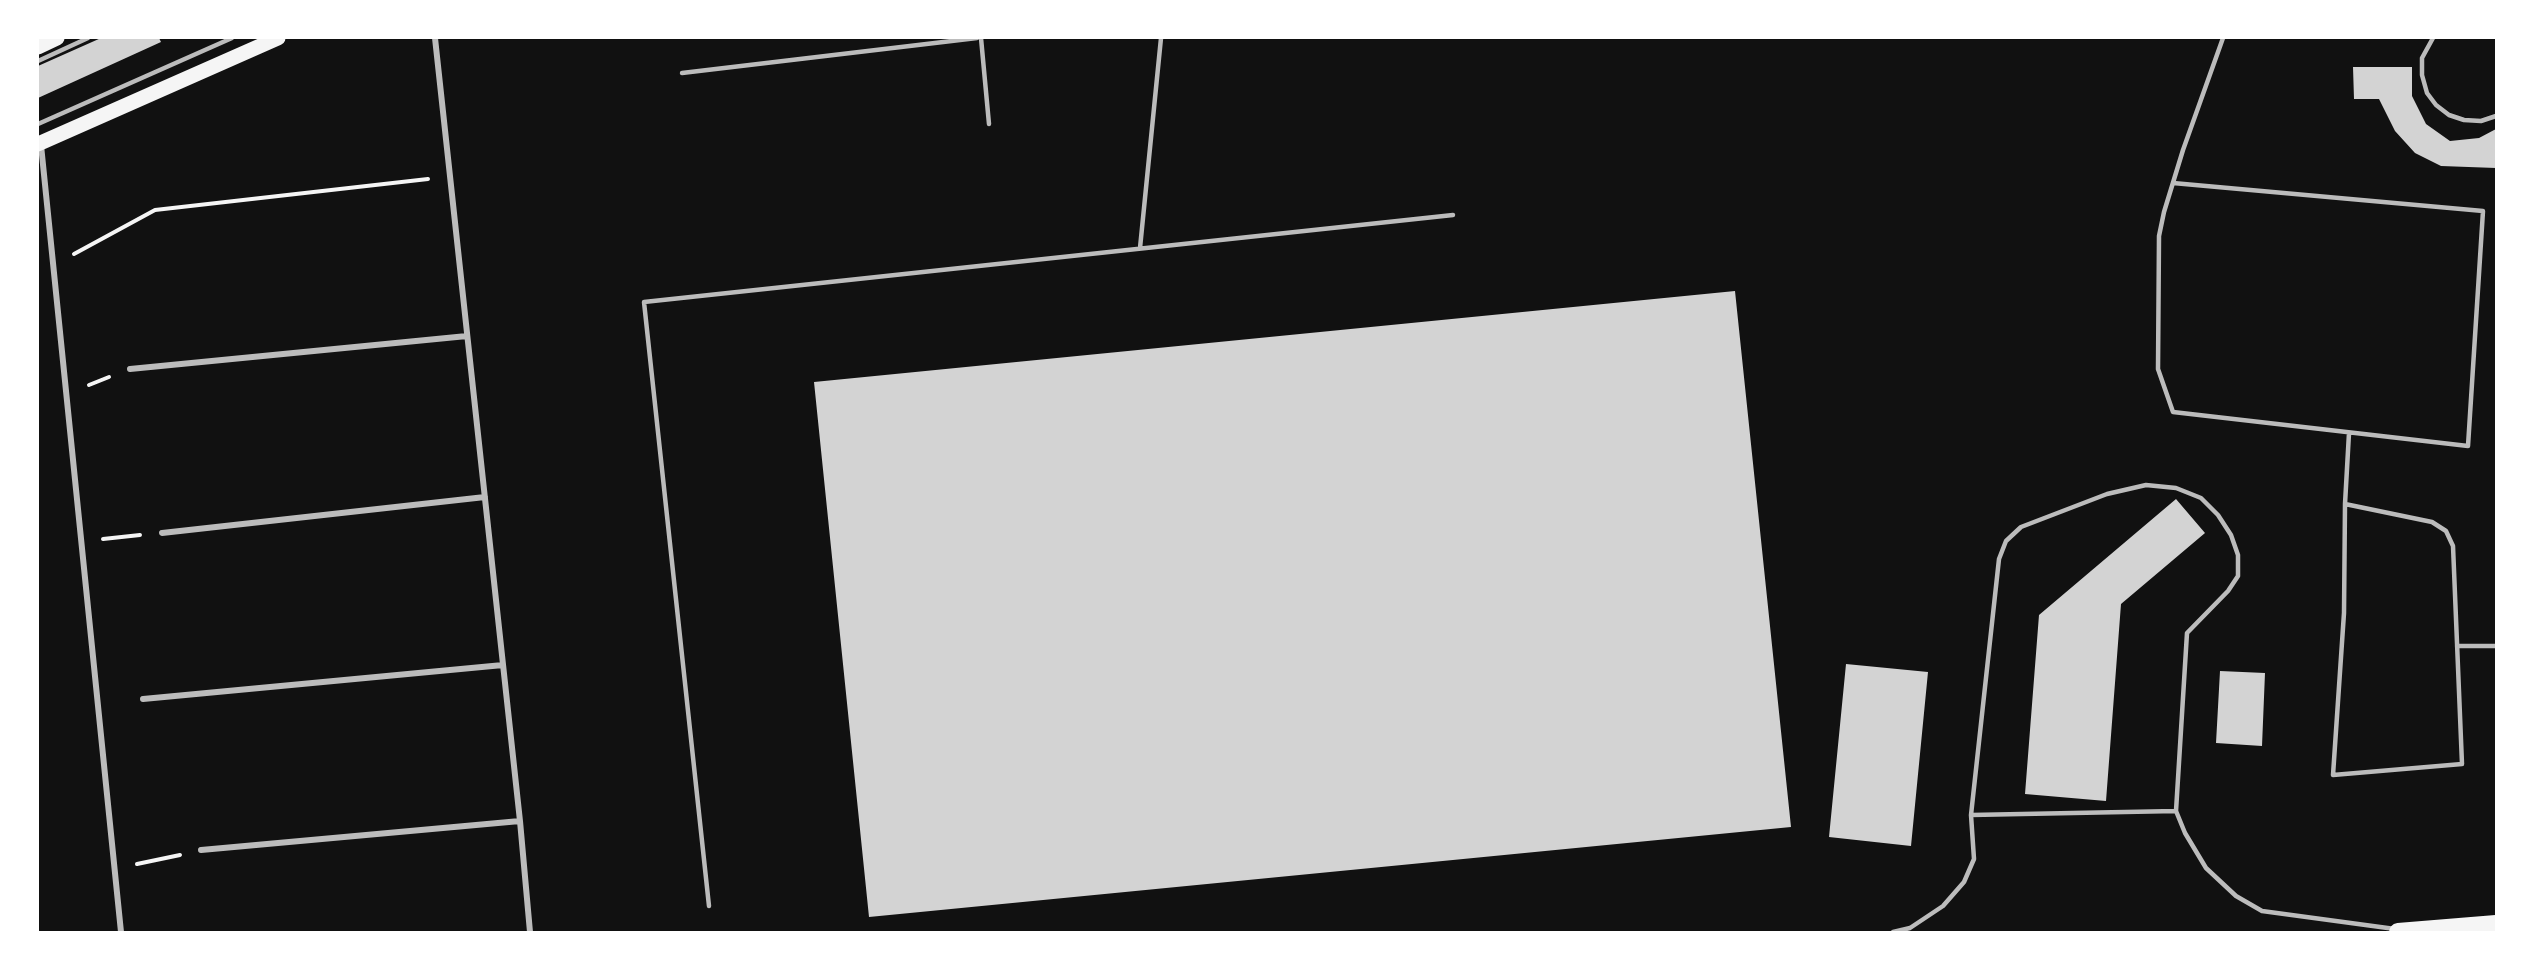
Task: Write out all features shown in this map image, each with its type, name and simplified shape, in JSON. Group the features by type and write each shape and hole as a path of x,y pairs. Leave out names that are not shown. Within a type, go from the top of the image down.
{"highway":[{"path":"2405,932 2496,924"}],"main road":[{"path":"38,47 57,38"},
{"path":"39,143 278,38"}],"street":[{"path":"435,38 520,821 530,933"},
{"path":"39,143 120,933"},
{"path":"130,369 467,336"},
{"path":"162,533 485,497"},
{"path":"143,699 503,664"},
{"path":"201,850 520,821"}],"lane":[{"path":"38,61 88,38"},
{"path":"38,124 232,38"},
{"path":"681,73 979,38 989,124"},
{"path":"1140,248 1161,38"},
{"path":"2173,183 2483,211 2468,446 2173,412 2158,369 2159,236 2173,183 2214,56 2223,38"},
{"path":"2433,38 2422,58 2422,75 2427,93 2436,105 2449,115 2464,120 2481,121 2496,116"},
{"path":"709,906 644,302 1453,214"},
{"path":"2346,504 2432,522 2446,531 2453,546 2462,764 2333,775 2344,613 2346,504 2349,433"},
{"path":"1893,933 1910,928 1943,906 1964,882 1974,859 1971,815 1999,559 2006,541 2020,527 2107,494 2146,485 2176,488 2201,498 2218,515 2231,535 2238,555 2238,576 2228,591 2187,633 2176,811 2185,833 2206,868 2236,896 2262,910 2405,932"},
{"path":"2457,646 2496,646"},
{"path":"1971,815 2176,811"}],"path":[{"path":"53,266 156,210 450,176"},
{"path":"66,394 130,369"},
{"path":"81,542 162,533"},
{"path":"114,869 201,850"}],"building":[{"path":"101,38 159,38 161,42 38,98 38,66"},
{"path":"2353,67 2412,67 2412,96 2426,124 2450,141 2479,138 2496,129 2496,168 2441,166 2415,153 2395,131 2379,99 2354,99"},
{"path":"1735,291 1791,827 869,917 814,382"},
{"path":"2176,499 2205,533 2121,604 2106,801 2025,794 2039,615"},
{"path":"1846,664 1928,672 1911,846 1829,837"},
{"path":"2220,671 2265,673 2262,746 2216,743"}]}
